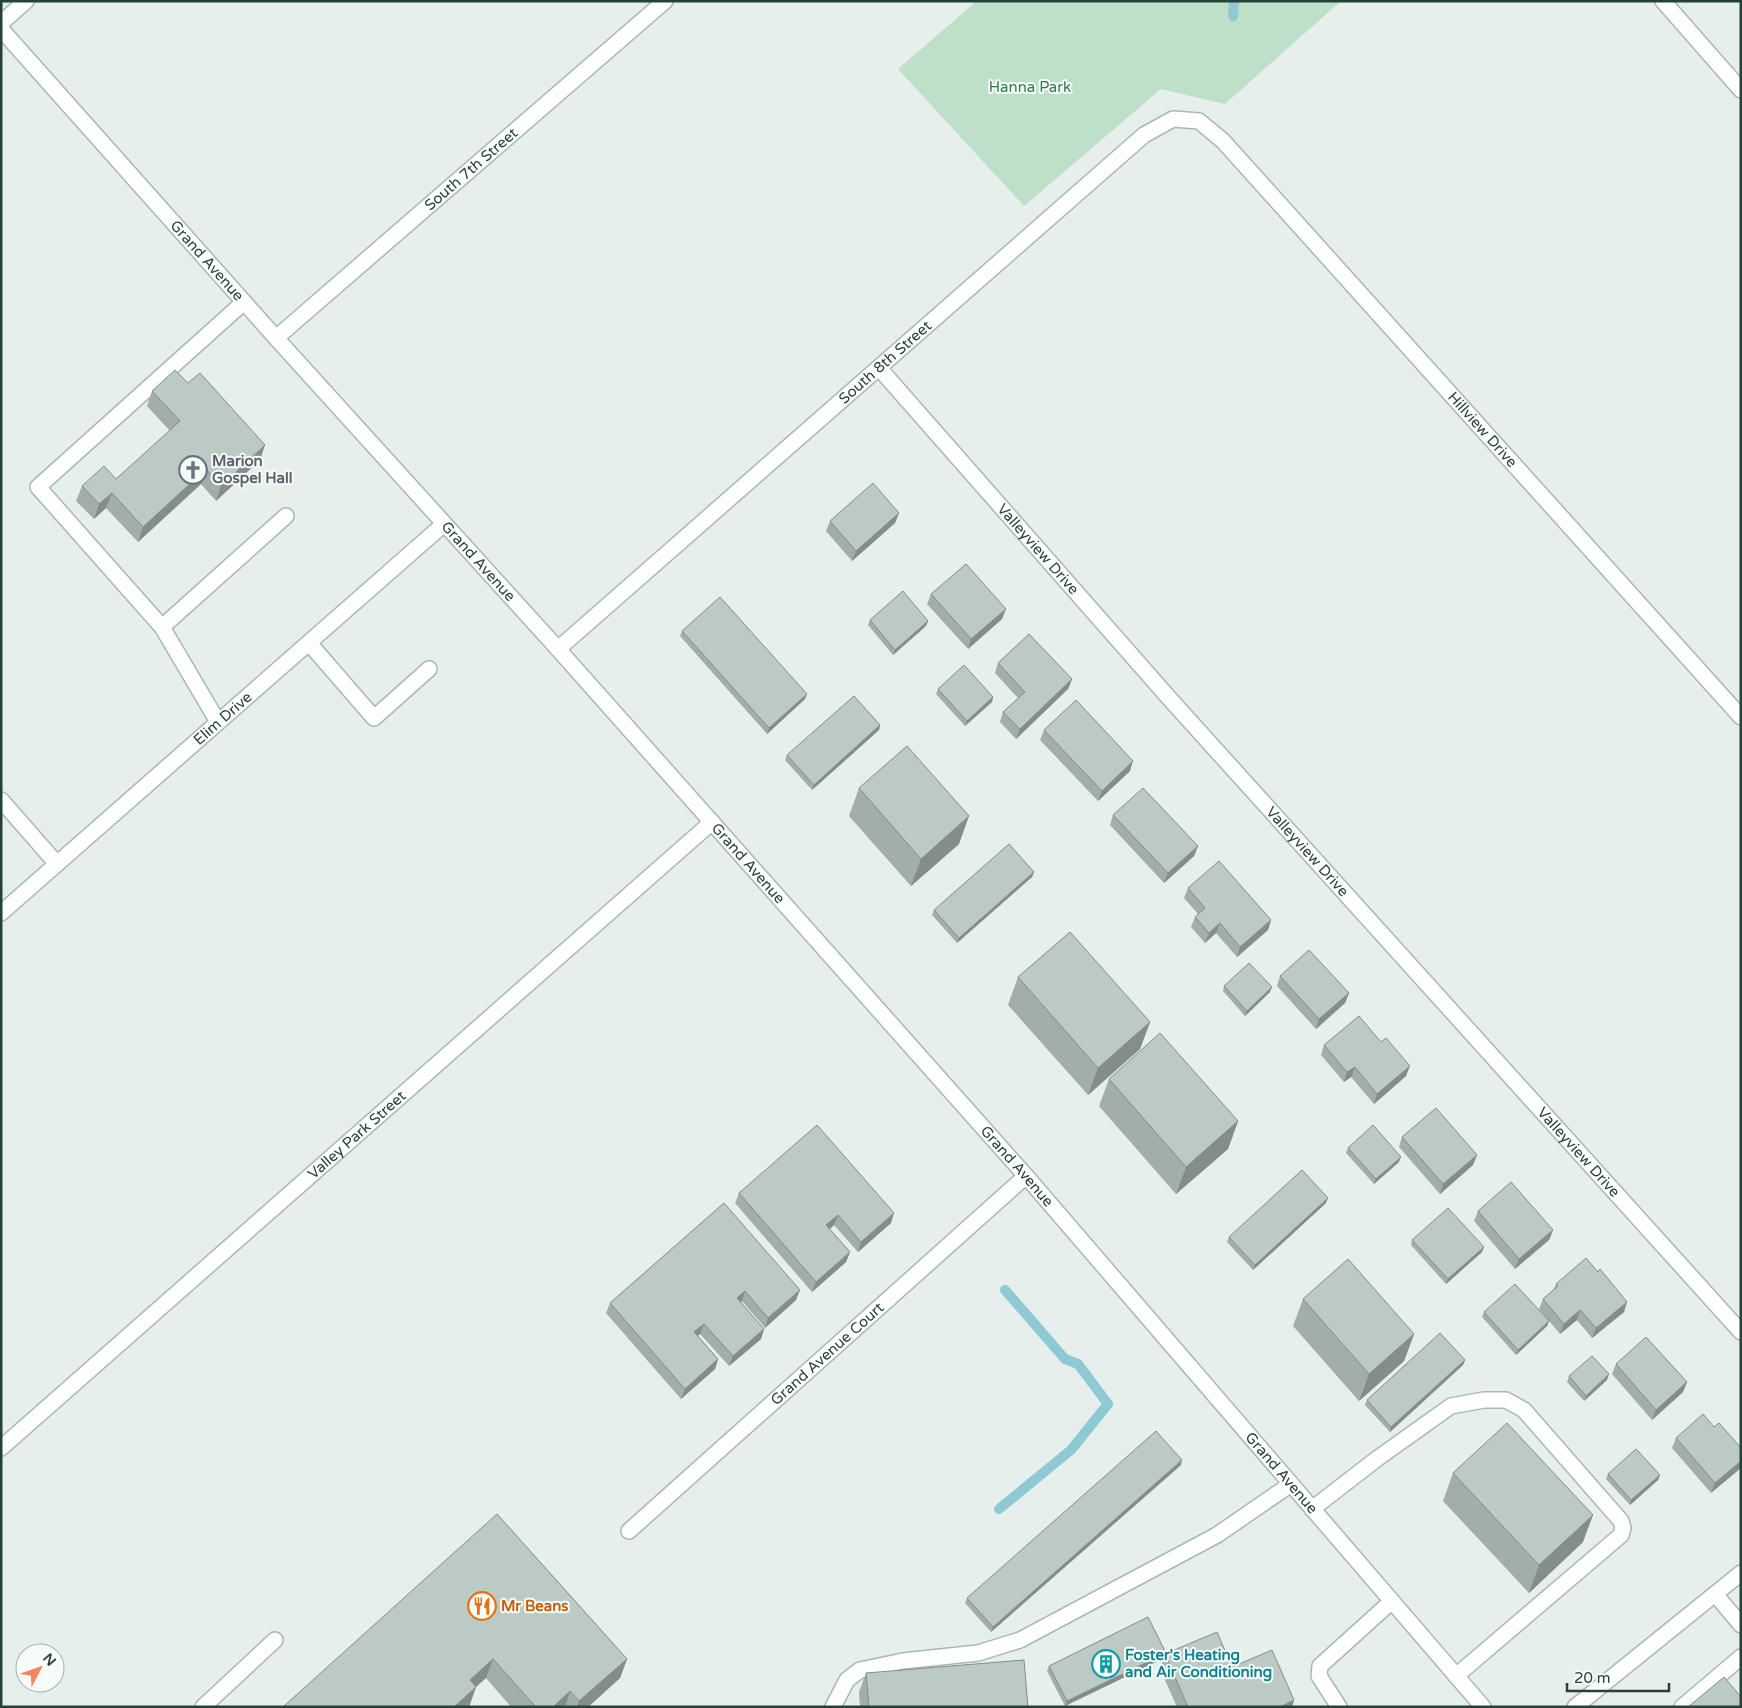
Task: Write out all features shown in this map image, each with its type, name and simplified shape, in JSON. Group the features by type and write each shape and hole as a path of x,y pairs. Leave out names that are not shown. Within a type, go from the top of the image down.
{"street":[{"path":"1,23 26,1"},
{"name":"South 7th Street","path":"276,338 665,1"},
{"path":"1663,1 1741,90"},
{"name":"Grand Avenue","path":"1,30 712,822 1026,1176 1482,1707"},
{"name":"South 8th Street","path":"558,650 1144,135 1173,119 1199,121 1222,142"},
{"name":"Hillview Drive","path":"1222,142 1741,718"},
{"path":"218,722 162,627 38,487 244,302"},
{"name":"Valleyview Drive","path":"879,368 1176,705 1741,1332"},
{"path":"162,627 286,516"},
{"name":"Elim Drive","path":"1,913 444,524"},
{"path":"309,643 374,718 429,669"},
{"path":"1,800 58,864"},
{"name":"Valley Park Street","path":"1,1448 712,822"},
{"name":"Grand Avenue Court","path":"629,1530 1026,1176"},
{"path":"1312,1509 1378,1458 1451,1406 1484,1400 1506,1400 1524,1410 1621,1521 1623,1528 1621,1535 1456,1676"},
{"path":"833,1707 848,1680 860,1670 903,1661 978,1653 1020,1640 1217,1535 1291,1484"},
{"path":"1575,1707 1741,1573"},
{"path":"1715,1594 1741,1625"},
{"path":"1339,1707 1319,1676 1320,1666 1392,1601"},
{"path":"203,1707 275,1640"},
{"path":"1682,1707 1741,1658"}],"green space":[{"name":"Hanna Park","path":"977,1 1341,1 1225,104 1161,89 1024,206 898,69"}],"building":[{"name":"Marion Gospel Hall","path":"175,370 188,383 200,373 265,445 221,486 206,469 143,527 112,493 99,504 82,486 104,466 116,479 180,421 152,391"},
{"path":"873,483 899,513 856,551 830,521"},
{"path":"966,564 1006,609 971,639 931,594"},
{"path":"903,591 928,621 895,650 870,620"},
{"path":"720,597 807,694 769,728 682,631"},
{"path":"1029,634 1072,679 1020,729 1003,712 1025,692 998,663"},
{"path":"964,665 993,697 967,721 938,689"},
{"path":"854,696 880,725 814,785 787,755"},
{"path":"1076,700 1133,761 1102,791 1044,730"},
{"path":"907,746 969,816 921,859 859,788"},
{"path":"1143,788 1198,846 1168,873 1113,815"},
{"path":"1009,844 1034,872 959,938 934,910"},
{"path":"1219,861 1271,920 1240,947 1220,923 1209,933 1195,917 1205,908 1188,888"},
{"path":"1070,932 1150,1022 1098,1068 1018,977"},
{"path":"1309,950 1349,993 1319,1019 1280,976"},
{"path":"1249,963 1272,987 1247,1011 1224,986"},
{"path":"1359,1016 1381,1042 1386,1038 1410,1066 1377,1094 1355,1067 1347,1072 1324,1045"},
{"path":"1160,1033 1238,1121 1186,1167 1109,1079"},
{"path":"1436,1108 1477,1155 1443,1184 1402,1137"},
{"path":"817,1125 894,1213 861,1242 838,1215 826,1225 850,1252 816,1282 739,1193"},
{"path":"1373,1125 1401,1157 1376,1179 1348,1148"},
{"path":"1302,1170 1328,1198 1255,1265 1229,1237"},
{"path":"1511,1182 1553,1230 1519,1259 1478,1211"},
{"path":"724,1203 800,1290 768,1318 745,1291 737,1298 764,1329 733,1356 704,1324 694,1332 718,1359 685,1389 610,1303"},
{"path":"1448,1208 1484,1247 1448,1279 1412,1240"},
{"path":"1586,1258 1598,1272 1600,1269 1627,1302 1596,1328 1580,1310 1564,1324 1543,1299 1558,1286 1556,1284"},
{"path":"1348,1259 1414,1334 1369,1374 1303,1299"},
{"path":"1515,1284 1549,1321 1518,1350 1484,1312"},
{"path":"1440,1333 1465,1360 1391,1427 1367,1400"},
{"path":"1646,1337 1687,1382 1656,1410 1616,1364"},
{"path":"1592,1356 1609,1374 1586,1396 1569,1376"},
{"path":"1703,1414 1714,1427 1719,1423 1741,1448 1741,1461 1715,1483 1676,1438"},
{"path":"1507,1423 1593,1515 1539,1565 1453,1473"},
{"path":"1156,1431 1182,1460 993,1627 967,1598"},
{"path":"1636,1449 1660,1475 1631,1500 1608,1474"},
{"name":"Mr Beans","path":"497,1514 627,1659 579,1701 570,1691 553,1707 536,1707 493,1659 470,1680 476,1687 454,1707 283,1707"},
{"name":"Foster's Heating and Air Conditioning","path":"1148,1617 1166,1653 1067,1701 1049,1666"},
{"path":"1217,1632 1232,1667 1272,1650 1294,1700 1280,1707 1188,1707 1165,1654"},
{"path":"1024,1660 1028,1707 869,1707 866,1673"},
{"path":"1724,1677 1741,1697 1741,1707 1688,1707"}],"waterway":[{"path":"1233,16 1234,1"},
{"path":"999,1509 1071,1450 1108,1404 1078,1364 1065,1359 1005,1290"}],"place":[{"name":"Marion Gospel Hall","path":"193,470"},
{"name":"Mr Beans","path":"482,1606"},
{"name":"Foster's Heating and Air Conditioning","path":"1106,1664"}]}
